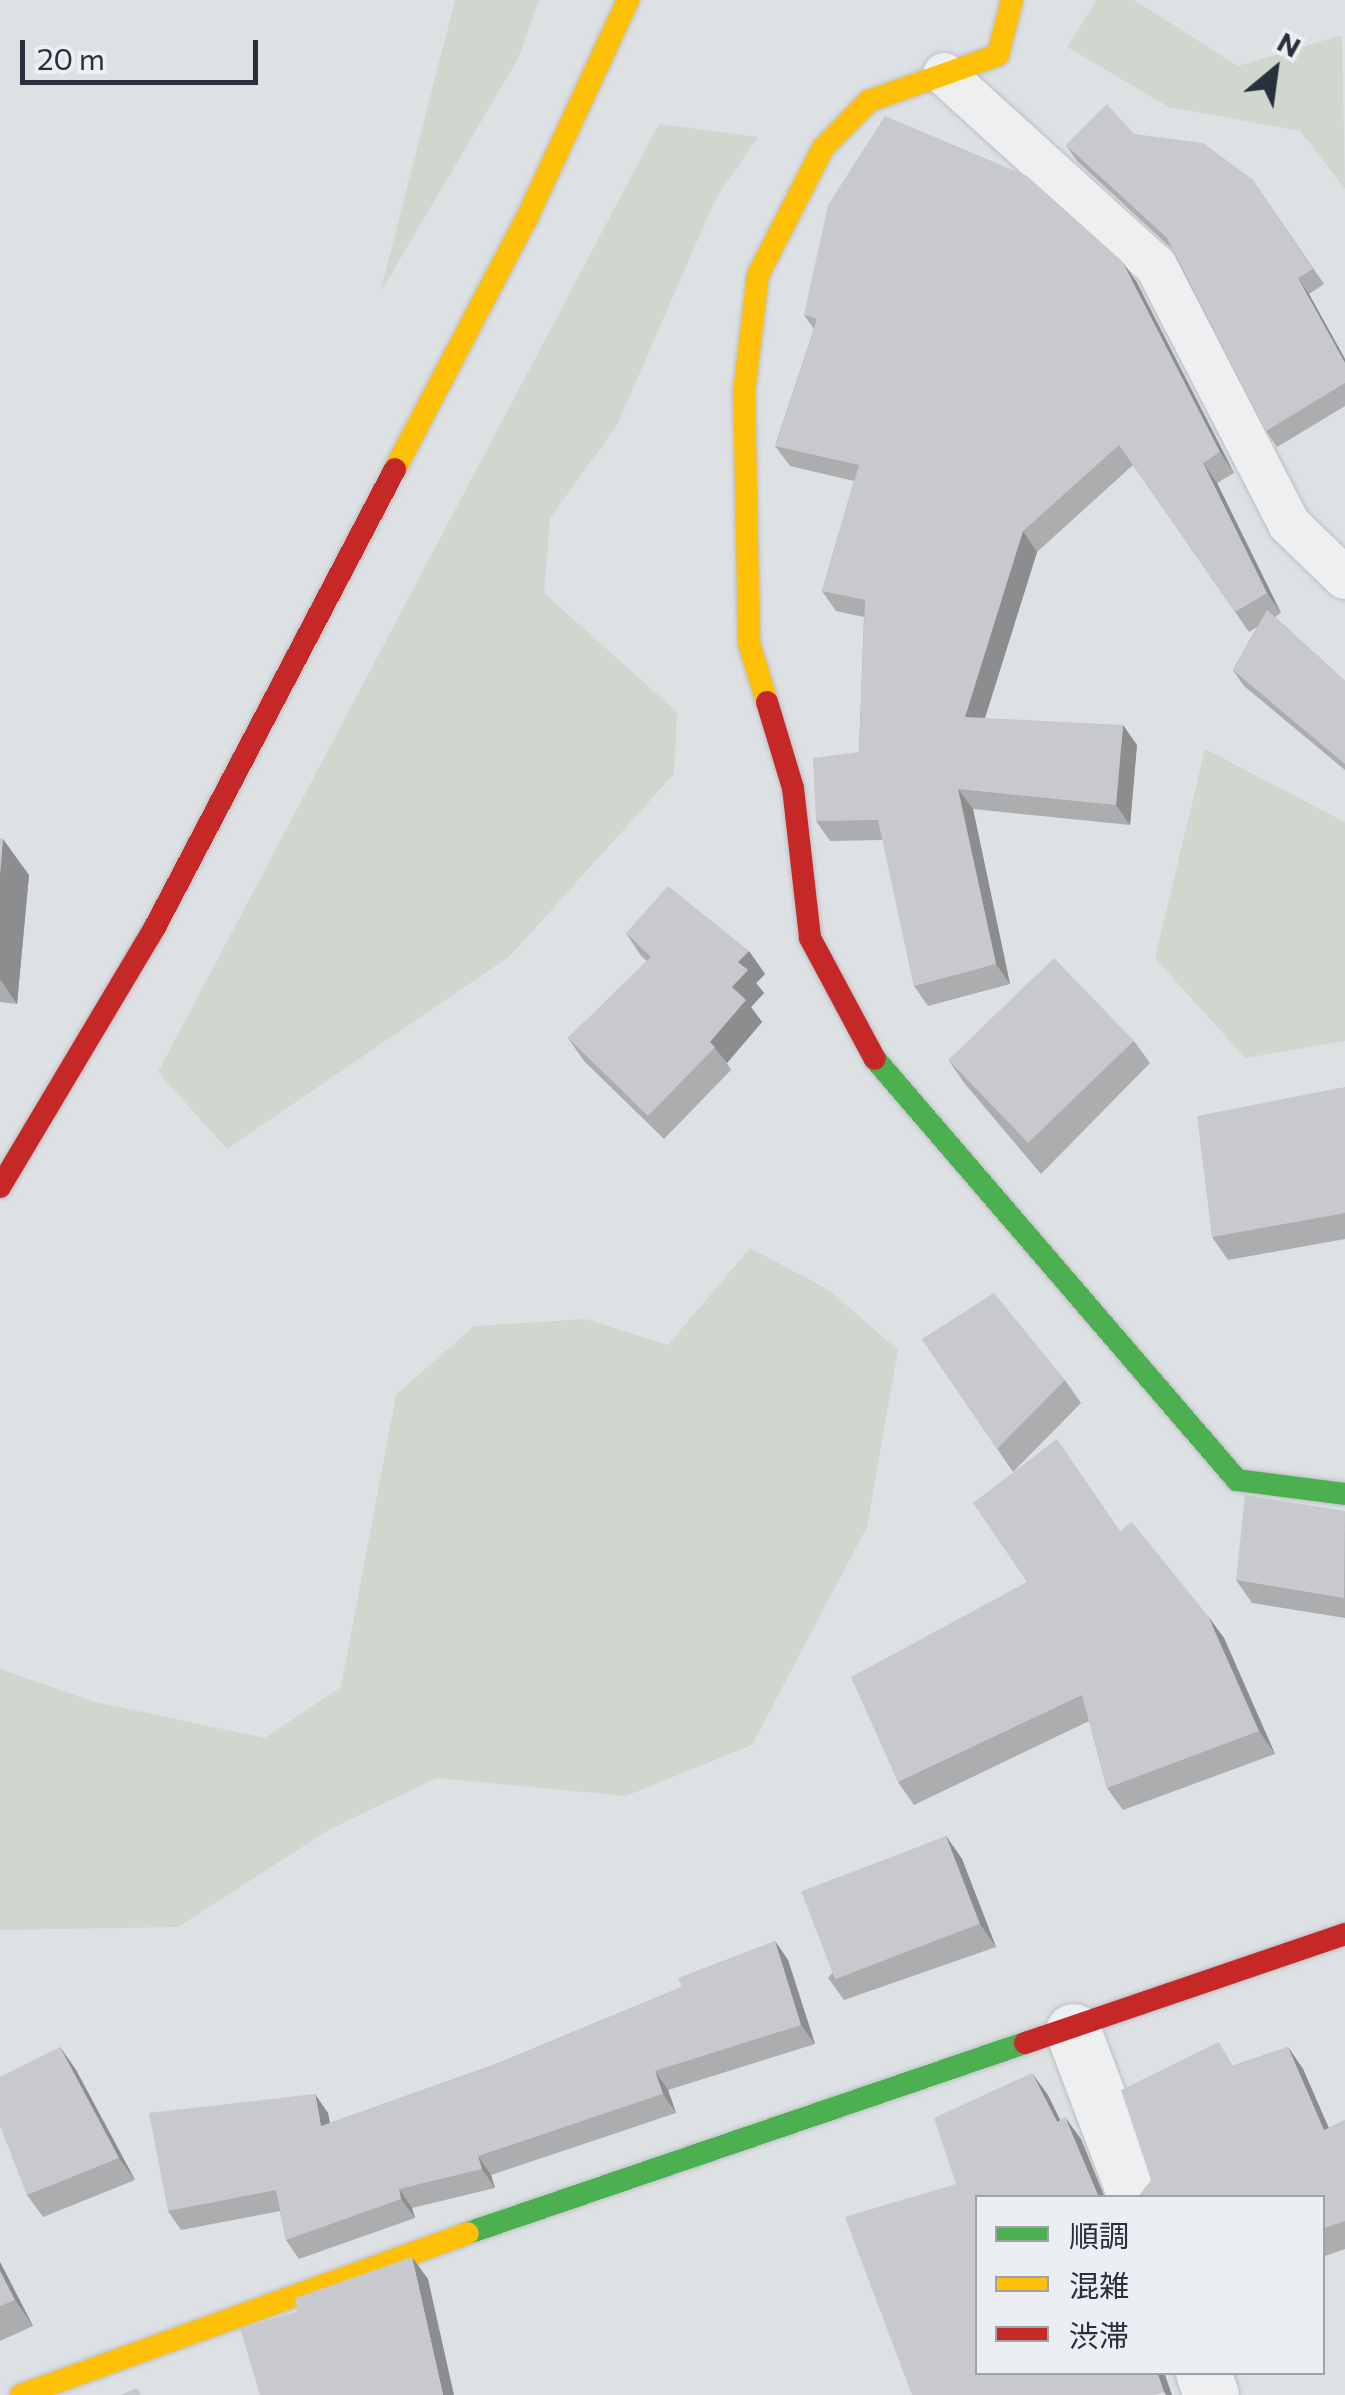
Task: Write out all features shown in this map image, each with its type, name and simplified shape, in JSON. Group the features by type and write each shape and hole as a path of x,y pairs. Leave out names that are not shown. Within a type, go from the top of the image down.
{"street":[{"path":"0,1187 155,927 526,220 628,0"},
{"path":"1012,0 998,56 869,101 823,148 758,275 744,392 749,643 793,788 810,938 862,1043 1237,1480 1345,1494"},
{"path":"21,2395 353,2272 1073,2032 1345,1934"},
{"path":"1073,2032 1135,2195"}],"lane":[{"path":"944,74 1156,266 1289,524 1345,578"}],"shaded area":[{"path":"455,0 539,0 518,59 380,293"},
{"path":"1097,0 1134,0 1238,66 1342,35 1345,189 1300,131 1169,107 1067,47"},
{"path":"659,124 758,137 716,198 617,425 550,518 544,593 677,712 674,774 510,956 227,1149 158,1072"},
{"path":"1205,749 1345,822 1345,1041 1245,1058 1155,958"},
{"path":"750,1248 829,1290 898,1350 867,1527 752,1745 626,1796 437,1778 330,1829 178,1927 0,1930 0,1669 95,1702 265,1738 341,1687 396,1395 474,1326 586,1319 668,1345"}],"building":[{"path":"1107,104 1134,134 1203,143 1252,179 1313,269 1298,278 1345,363 1345,383 1266,431 1167,238 1066,145"},
{"path":"885,116 1027,176 1122,261 1220,452 1203,463 1267,593 1235,612 1119,445 1023,531 965,717 1123,725 1116,805 958,789 996,964 914,986 878,820 816,821 813,758 859,752 865,600 822,591 859,465 775,446 817,319 804,315 828,205"},
{"path":"1267,610 1345,681 1345,764 1233,670"},
{"path":"668,886 749,951 738,962 748,970 732,987 746,1000 710,1042 715,1047 648,1116 568,1038 651,957 626,933"},
{"path":"1054,958 1134,1041 1028,1143 948,1060"},
{"path":"1345,1087 1345,1213 1212,1237 1197,1116"},
{"path":"994,1293 1065,1380 997,1449 922,1339"},
{"path":"1057,1439 1120,1531 1132,1522 1208,1616 1259,1731 1107,1788 1082,1695 898,1782 851,1677 1027,1582 973,1503"},
{"path":"1245,1495 1345,1511 1344,1598 1236,1580"},
{"path":"946,1836 980,1924 835,1979 801,1892"},
{"path":"775,1941 801,2025 655,2071 663,2094 478,2156 482,2169 399,2189 401,2199 286,2240 276,2190 168,2211 149,2113 315,2094 321,2126 496,2064 682,1987 678,1978"},
{"path":"1219,2042 1233,2066 1288,2047 1324,2130 1345,2120 1345,2221 1325,2228 1325,2195 1139,2195 1151,2180 1121,2090"},
{"path":"60,2047 119,2158 27,2195 0,2126 0,2077"},
{"path":"1032,2073 1057,2122 1065,2117 1098,2195 975,2195 975,2375 1158,2375 1164,2392 912,2395 845,2217 956,2184 934,2118"},
{"path":"412,2257 443,2395 260,2395 240,2328 297,2312 295,2298"},
{"path":"0,2271 15,2300 0,2306"},
{"path":"137,2388 141,2395 121,2395"}],"traffic: fast":[{"path":"875,1059 1237,1480 1345,1494"},
{"path":"468,2233 1025,2043"}],"traffic: slow":[{"path":"395,469 526,220 628,0"},
{"path":"767,702 749,643 744,392 758,275 823,148 869,101 998,55 1012,0"},
{"path":"21,2395 468,2233"}],"traffic: jam":[{"path":"0,1187 155,927 395,469"},
{"path":"767,702 793,788 810,938 875,1059"},
{"path":"1025,2043 1345,1934"}]}
